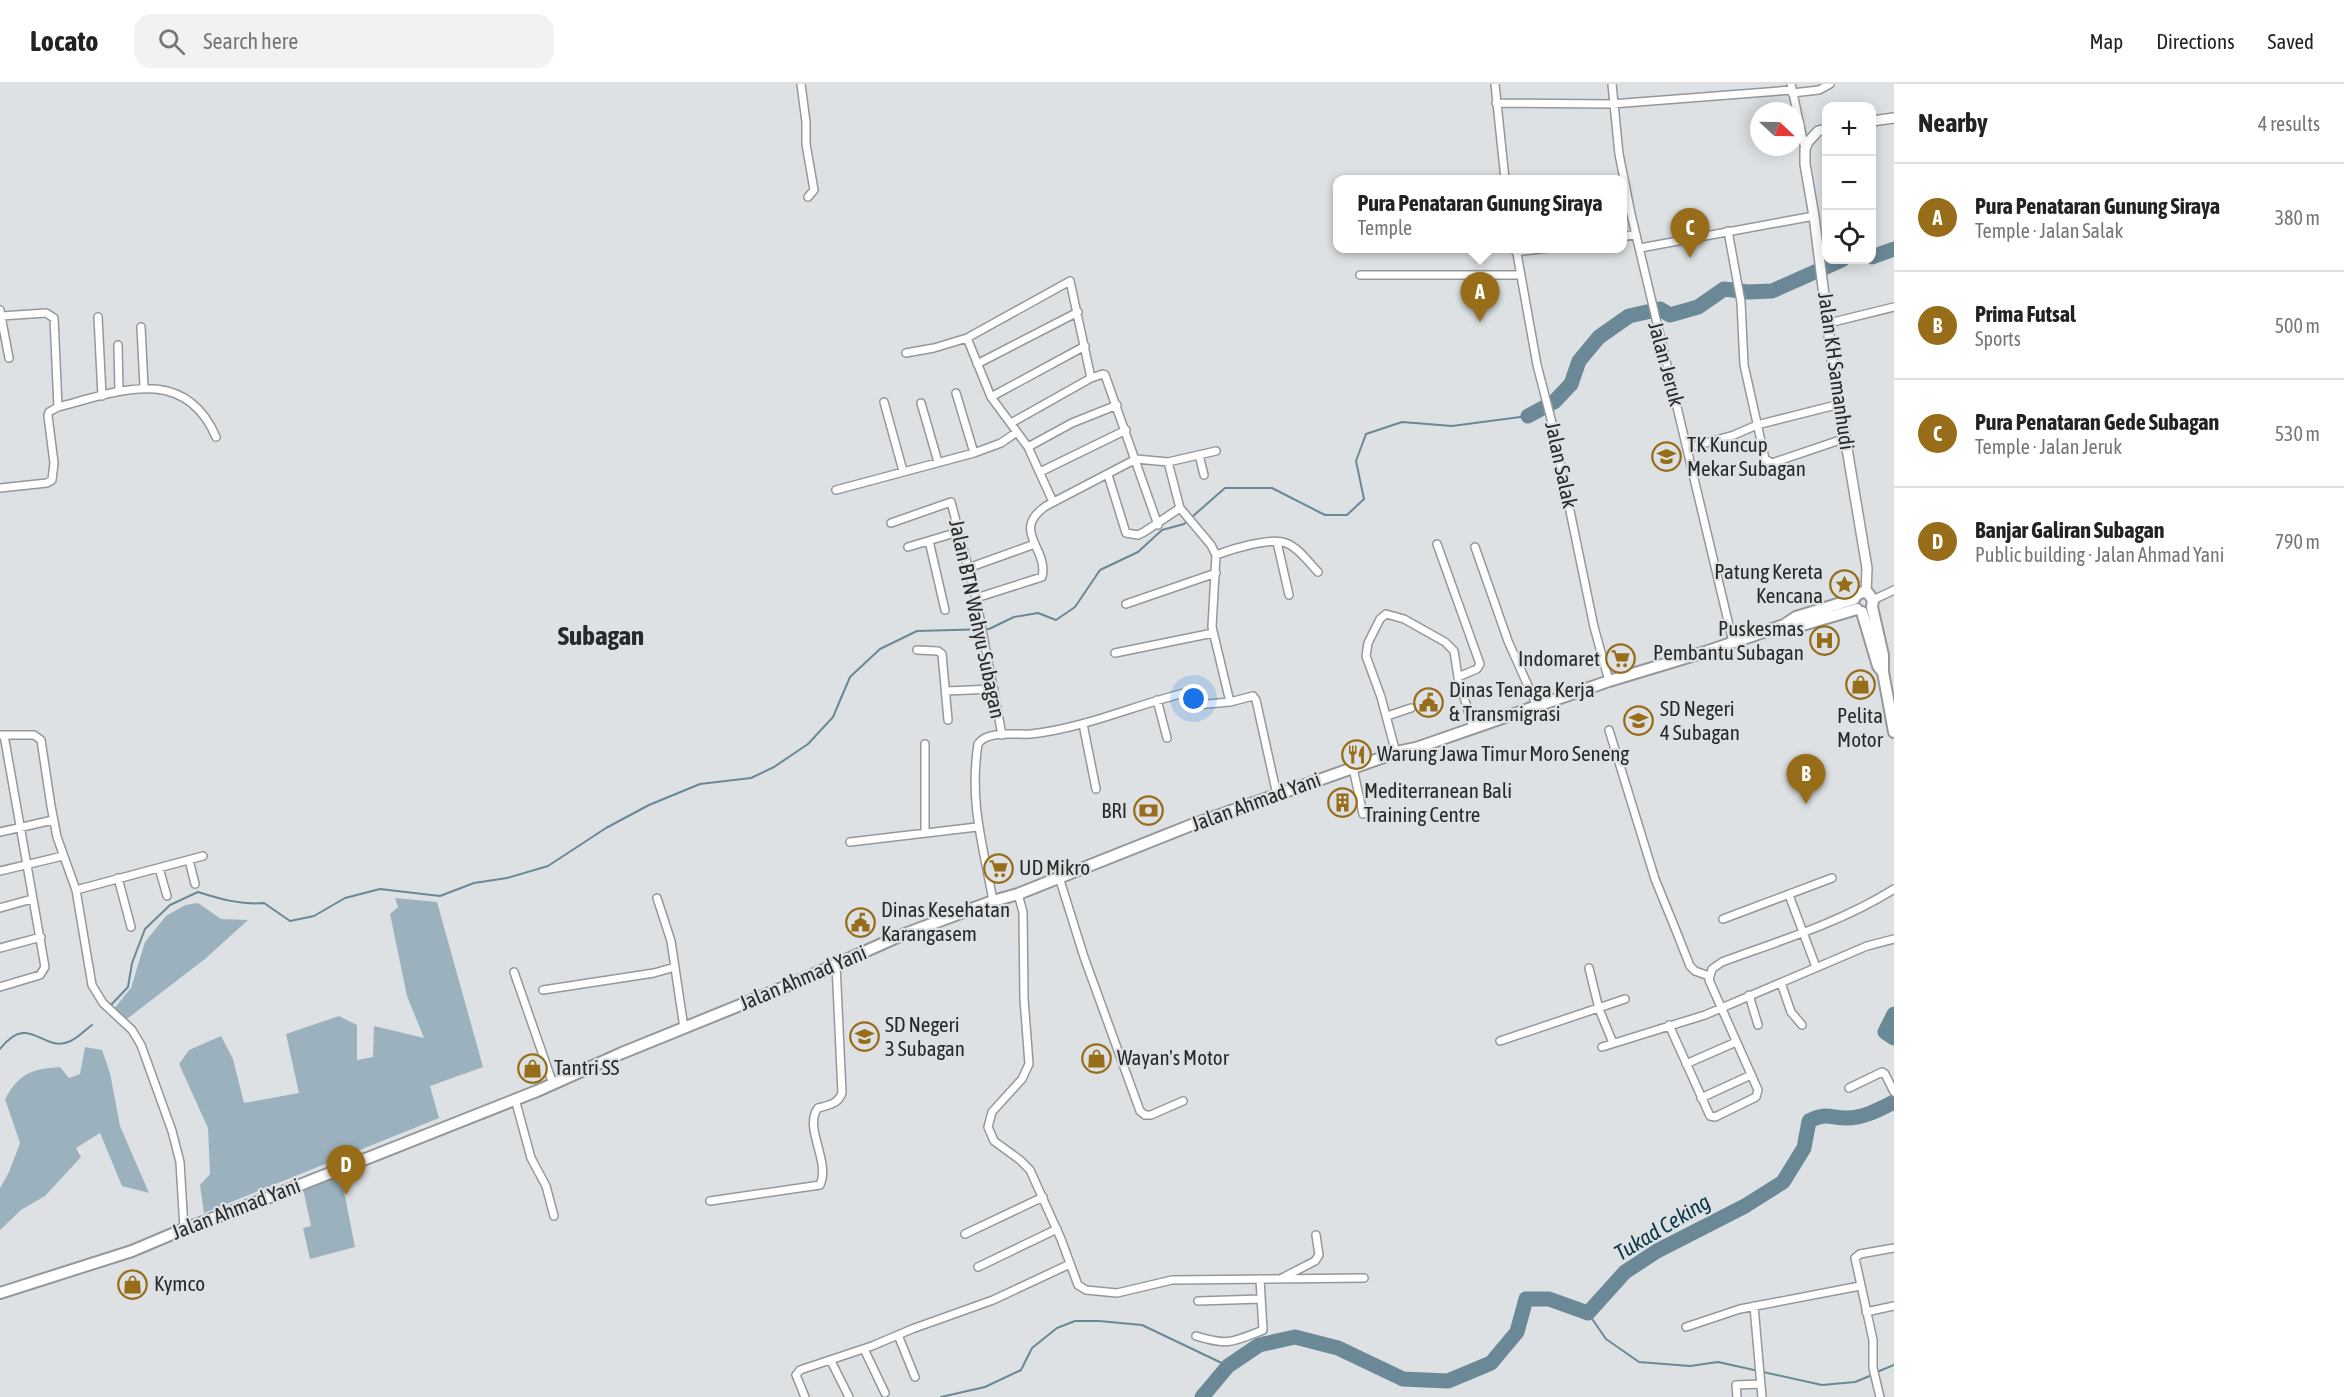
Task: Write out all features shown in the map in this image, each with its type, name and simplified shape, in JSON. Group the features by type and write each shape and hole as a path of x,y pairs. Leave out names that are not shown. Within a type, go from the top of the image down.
{"highway":[{"name":"Jalan Ahmad Yani","path":"0,1293 132,1251 257,1202 553,1084 902,935 1018,894 1184,828 1609,681 1665,665 1784,625 1799,626 1864,603"},
{"path":"1864,603 1878,666 1883,672 1894,732"}],"main road":[{"path":"1876,120 1894,118"},
{"path":"1805,149 1810,137 1822,131"},
{"name":"Jalan KH Samanhudi","path":"1805,149 1805,164 1821,262 1832,359 1867,568 1864,603"}],"street":[{"path":"801,84 806,122 806,144 814,190 808,196"},
{"path":"1495,84 1504,175"},
{"name":"Jalan Jeruk","path":"1612,84 1612,104 1623,175"},
{"path":"1496,103 1612,104 1792,89 1819,90 1830,84"},
{"path":"1792,89 1805,149"},
{"name":"Jalan Jeruk","path":"1627,194 1651,306 1688,448 1733,642"},
{"path":"1640,248 1814,216"},
{"path":"1728,231 1740,302 1744,365 1765,459 1772,463 1846,438"},
{"path":"1627,236 1636,234"},
{"name":"Jalan Salak","path":"1516,253 1537,365 1551,419 1594,627 1609,681"},
{"path":"1360,275 1520,275"},
{"path":"906,353 934,348 967,338 1070,281 1091,378"},
{"path":"1828,323 1894,307"},
{"path":"977,364 1078,312"},
{"path":"9,358 0,313 46,313 54,318 58,407"},
{"path":"98,316 102,396"},
{"path":"141,327 144,387"},
{"path":"967,338 991,397 1028,447 1053,502"},
{"path":"118,345 119,391"},
{"path":"991,397 1085,346"},
{"path":"1011,423 1091,378 1106,375 1158,525"},
{"path":"0,488 47,483 52,480 54,463 49,412 58,407 119,391 144,387 165,390 206,415 216,436"},
{"path":"956,393 974,453"},
{"path":"884,402 903,471"},
{"path":"921,403 938,462"},
{"path":"1688,448 1734,435 1757,425 1840,404"},
{"path":"1028,447 1072,423 1117,405"},
{"path":"1040,472 1126,430"},
{"path":"836,490 974,453 1001,443 1017,432"},
{"path":"976,598 1042,577 1044,573 1030,528 1031,522 1040,511 1053,502 1136,459 1168,462 1216,451"},
{"path":"1199,455 1204,475"},
{"path":"1168,462 1181,510 1211,545 1216,555 1213,633 1230,702"},
{"path":"1108,475 1126,533 1138,535 1181,510"},
{"name":"Jalan BTN Wahyu Subagan","path":"891,523 951,502 976,598 1002,735"},
{"path":"908,547 958,532"},
{"path":"929,541 945,610"},
{"path":"1277,542 1289,595"},
{"path":"1216,555 1231,549 1284,542 1318,572"},
{"path":"968,568 1035,544"},
{"path":"1437,544 1479,664 1478,669 1458,677"},
{"path":"1475,547 1508,641 1537,706"},
{"path":"1126,604 1216,573"},
{"path":"1864,603 1894,590"},
{"path":"1396,753 1387,716 1366,656 1368,643 1384,615 1390,614 1404,620 1450,646 1454,651 1458,677 1473,728"},
{"path":"1115,653 1213,633"},
{"path":"917,650 938,651 942,654 948,720"},
{"path":"946,691 994,689"},
{"name":"Jalan BTN Wahyu Subagan","path":"993,901 977,827 975,782 978,744 985,737 1031,734 1083,724 1184,693 1196,705 1230,702 1253,696 1256,700 1277,795"},
{"path":"1156,700 1167,738"},
{"path":"1387,716 1411,708"},
{"path":"1083,724 1096,789"},
{"path":"1610,730 1655,879 1690,966 1695,971 1709,975"},
{"path":"0,987 34,978 43,973 45,964 2,735 34,735 41,740 53,820 76,890 92,985 97,996 132,1030 141,1045 172,1131 180,1162 184,1229"},
{"path":"925,744 925,833"},
{"path":"1353,768 1363,814"},
{"path":"0,832 53,820"},
{"path":"850,842 977,827"},
{"path":"0,872 63,856"},
{"path":"76,890 203,856"},
{"path":"189,860 195,884"},
{"path":"159,868 167,896"},
{"path":"1059,877 1084,957 1140,1111 1145,1115 1150,1115 1183,1101"},
{"path":"118,878 131,927"},
{"path":"1723,919 1832,878"},
{"path":"1670,1025 1709,1114 1715,1117 1756,1097 1758,1090 1709,980 1712,969 1722,962 1803,932 1871,902 1894,889"},
{"path":"1018,894 1023,912 1024,999 1029,1064 1022,1079 992,1112 988,1127 994,1141 1030,1170 1057,1229 1078,1285 1086,1290 1100,1293 1117,1293 1172,1280 1364,1278"},
{"path":"1789,896 1816,967"},
{"path":"657,898 671,941 684,1028"},
{"path":"0,908 32,899"},
{"path":"0,948 40,937"},
{"path":"1602,1047 1721,1008 1868,946 1894,939"},
{"path":"710,1201 820,1185 823,1179 823,1167 813,1119 819,1108 834,1103 842,1093 836,964"},
{"path":"543,990 654,973 675,967"},
{"path":"1588,968 1599,1009 1613,1042"},
{"path":"514,972 553,1084"},
{"path":"1781,983 1791,1012 1802,1025"},
{"path":"1749,995 1758,1025"},
{"path":"1500,1041 1625,999"},
{"path":"1686,1064 1736,1042"},
{"path":"1849,1088 1882,1072 1894,1092"},
{"path":"1701,1098 1751,1075"},
{"path":"515,1099 531,1158 546,1186 554,1216"},
{"path":"965,1234 1043,1197"},
{"path":"978,1268 1057,1229"},
{"path":"1279,1279 1315,1261 1319,1255 1316,1235"},
{"path":"1880,1397 1873,1368 1873,1340 1860,1286 1856,1256 1894,1248"},
{"path":"805,1397 796,1375 800,1370 831,1361 993,1300 1070,1264"},
{"path":"1196,1336 1217,1342 1232,1343 1263,1330 1260,1279"},
{"path":"1686,1327 1754,1306 1860,1286"},
{"path":"1198,1301 1261,1299"},
{"path":"1754,1306 1762,1397"},
{"path":"1866,1312 1894,1306"},
{"path":"898,1335 915,1377"},
{"path":"864,1349 885,1393"},
{"path":"831,1361 849,1397"},
{"path":"1737,1397 1736,1385 1761,1384"}],"shaded area":[{"path":"395,898 437,902 483,1067 430,1086 439,1118 204,1213 200,1185 210,1174 208,1128 179,1064 189,1050 221,1036 233,1059 244,1103 299,1093 286,1034 339,1016 357,1025 357,1060 373,1057 374,1026 424,1038 407,996 390,914 398,907"},
{"path":"198,903 221,919 248,920 205,959 123,1022 113,1010 131,988 145,942 166,916 185,905"},
{"path":"85,1047 102,1050 110,1073 120,1126 149,1193 122,1186 100,1133 76,1148 81,1157 45,1196 21,1210 0,1230 0,1188 20,1143 5,1099 21,1078 34,1071 60,1067 69,1078 80,1074"},
{"path":"340,1171 355,1247 310,1259 303,1228 311,1226 302,1184"}],"waterway":[{"path":"1876,256 1894,249"},
{"path":"1528,416 1554,402 1571,384 1579,361 1599,337 1629,316 1660,309 1670,315 1698,307 1724,289 1748,292 1772,291 1833,264"},
{"path":"110,1006 128,987 132,963 145,929 170,905 198,892 239,902 264,903 290,921 314,916 345,898 380,889 440,896 474,883 507,878 548,866 606,828 649,805 700,784 751,778 774,767 808,744 833,717 850,677 880,649 917,631 989,629 1014,617 1038,613 1056,620 1075,607 1100,570 1138,552 1162,530 1184,524 1225,488 1272,488 1325,515 1347,515 1364,499 1356,461 1366,434 1402,422 1452,426 1528,416"},
{"name":"Tukad Ceking","path":"1894,1014 1885,1032 1894,1038"},
{"path":"0,1049 10,1038 27,1033 59,1044 68,1042 92,1025"},
{"name":"Tukad Ceking","path":"1202,1397 1228,1366 1259,1345 1295,1337 1338,1348 1403,1379 1448,1381 1491,1363 1517,1332 1526,1299 1549,1299 1588,1313 1625,1272 1657,1251 1745,1206 1783,1182 1804,1148 1809,1121 1824,1116 1847,1118 1860,1116 1894,1102"},
{"path":"1588,1313 1606,1339 1639,1362 1690,1366 1718,1362 1822,1385 1855,1382 1872,1375"},
{"path":"941,1397 985,1387 1021,1370 1032,1348 1057,1328 1075,1321 1142,1325 1228,1366"},
{"path":"1877,1372 1894,1365"}],"place":[{"name":"Pura Penataran Gede Subagan","path":"1690,258"},
{"name":"Pura Penataran Gunung Siraya","path":"1480,322"},
{"name":"TK Kuncup Mekar Subagan","path":"1666,457"},
{"name":"Patung Kereta Kencana","path":"1844,584"},
{"name":"Puskesmas Pembantu Subagan","path":"1825,641"},
{"name":"Indomaret","path":"1621,659"},
{"name":"Pelita Motor","path":"1860,685"},
{"name":"Dinas Tenaga Kerja & Transmigrasi","path":"1428,702"},
{"name":"SD Negeri 4 Subagan","path":"1639,721"},
{"name":"Warung Jawa Timur Moro Seneng","path":"1356,754"},
{"name":"Mediterranean Bali Training Centre","path":"1343,803"},
{"name":"Prima Futsal","path":"1806,804"},
{"name":"BRI","path":"1148,811"},
{"name":"UD Mikro","path":"998,868"},
{"name":"Dinas Kesehatan Karangasem","path":"860,922"},
{"name":"SD Negeri 3 Subagan","path":"864,1037"},
{"name":"Wayan's Motor","path":"1096,1058"},
{"name":"Tantri SS","path":"533,1068"},
{"name":"Banjar Galiran Subagan","path":"346,1195"},
{"name":"Kymco","path":"133,1284"}],"district":[{"name":"Subagan","path":"601,636"}]}
